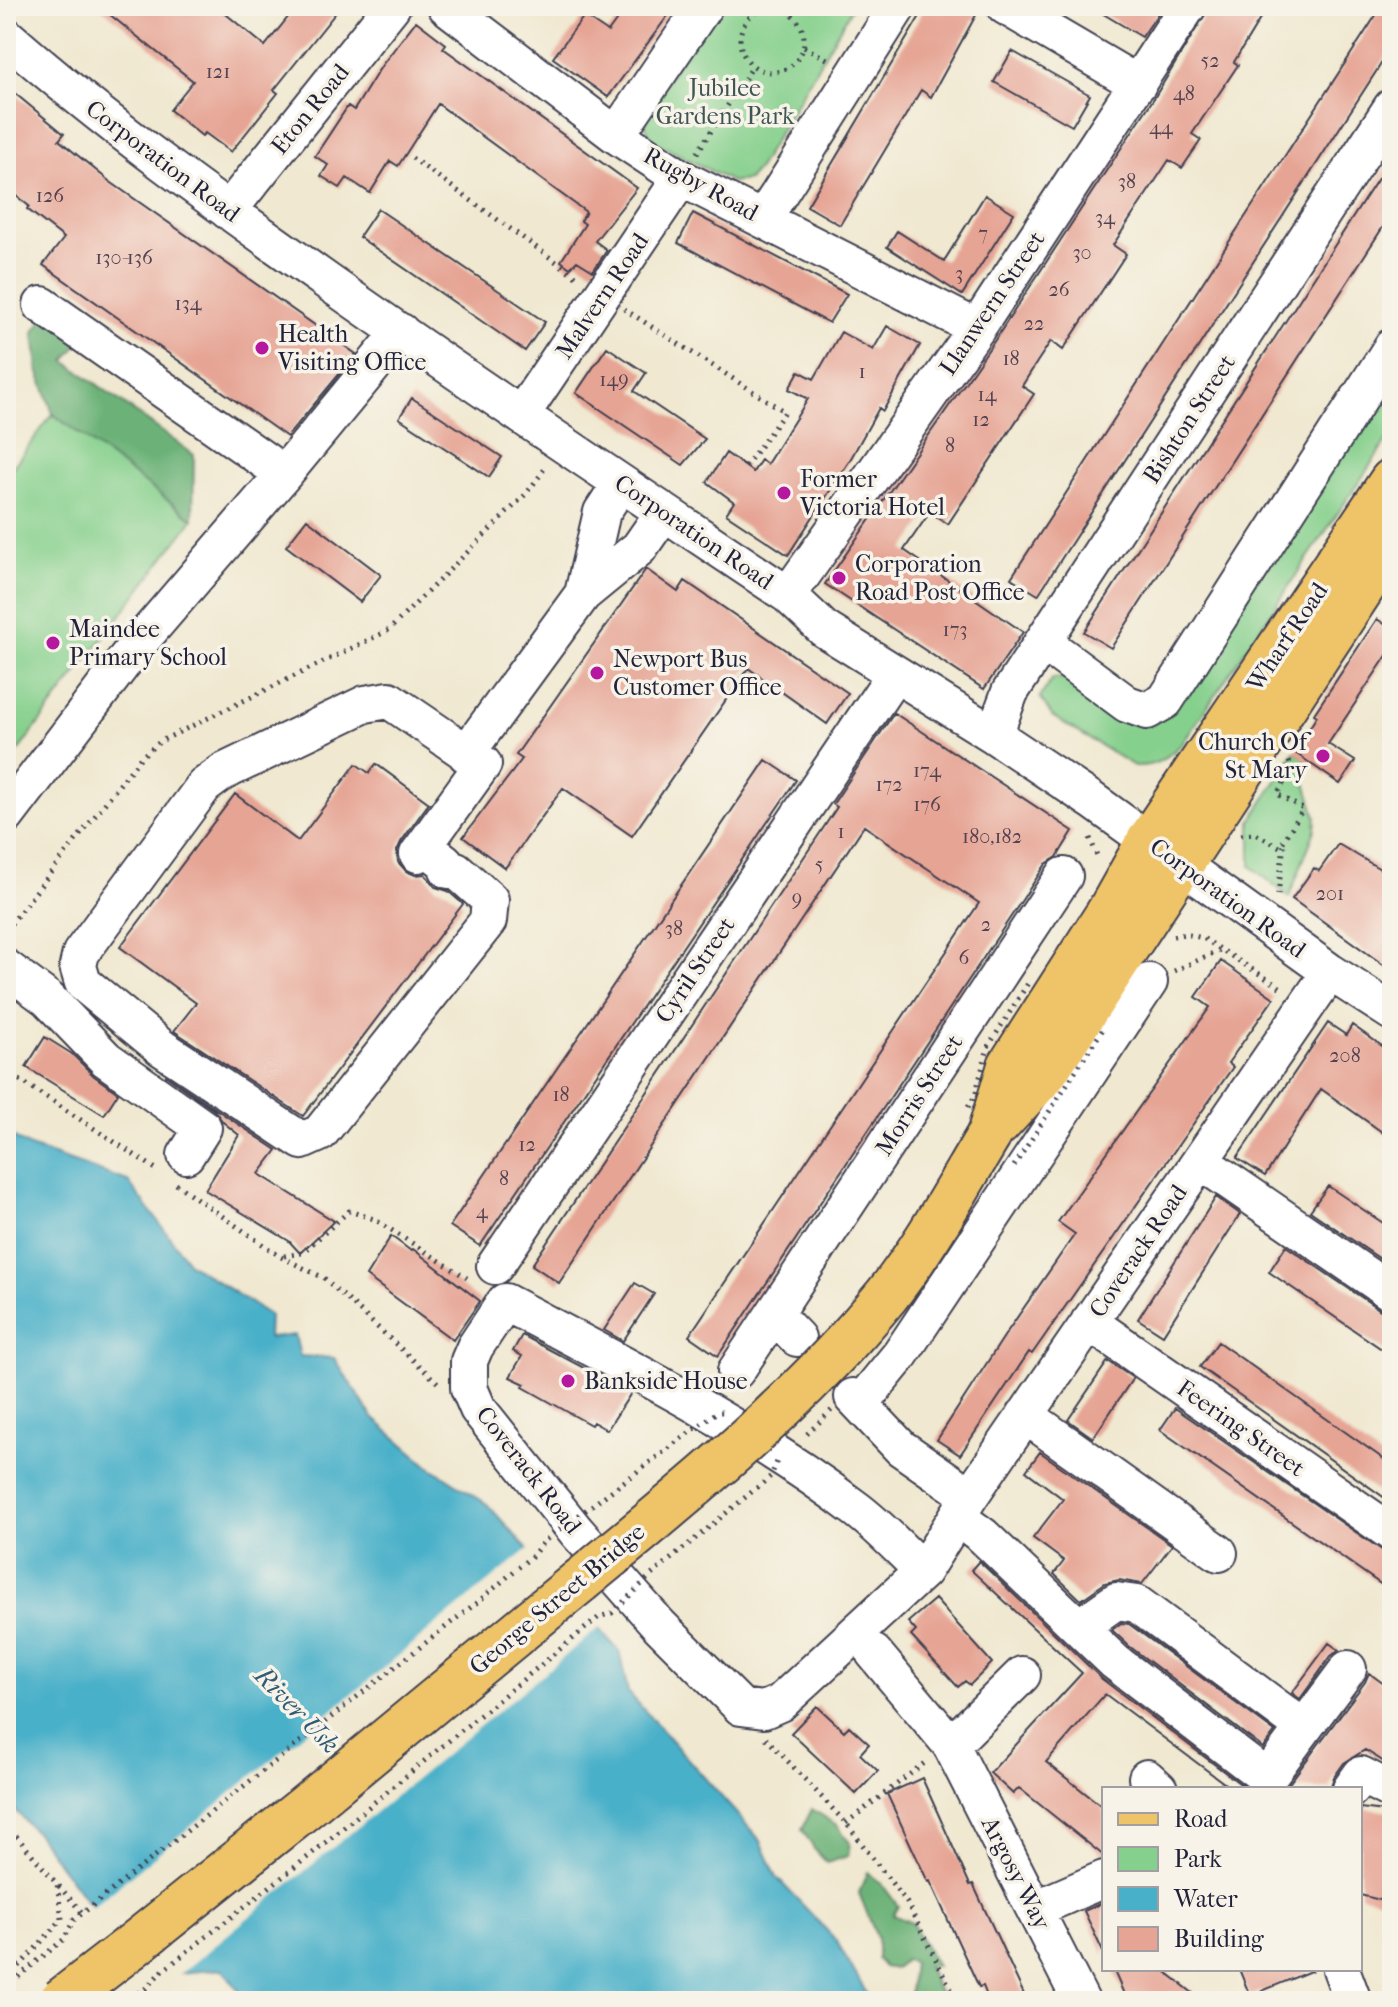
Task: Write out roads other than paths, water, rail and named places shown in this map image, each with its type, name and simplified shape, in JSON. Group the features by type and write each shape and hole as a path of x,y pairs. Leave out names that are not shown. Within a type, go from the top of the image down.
{"main road":[{"name":"Wharf Road","path":"1165,853 1392,481"},
{"name":"Wharf Road","path":"1076,1007 1109,912 1165,853 1266,757 1391,570"},
{"name":"George Street Bridge","path":"61,2001 343,1777 647,1526 753,1433 849,1339 889,1292 1010,1066 1076,1007"}],"street":[{"name":"Eton Road","path":"228,211 392,6"},
{"name":"Rugby Road","path":"446,6 616,135 681,178 977,328"},
{"path":"616,135 704,6"},
{"path":"763,219 898,6"},
{"path":"1005,6 1138,84"},
{"name":"Llanwern Street","path":"788,595 977,328 1188,6"},
{"name":"Corporation Road","path":"6,36 93,111 228,211 564,445 788,595 824,629 994,735 1330,972 1392,1012"},
{"name":"Bishton Street","path":"994,735 1007,696 1392,107"},
{"name":"Malvern Road","path":"521,415 681,178"},
{"path":"42,305 284,474"},
{"path":"6,816 132,651 401,332"},
{"path":"1043,642 1127,704 1147,711 1165,701 1392,347"},
{"path":"583,594 602,512 621,483"},
{"path":"466,754 583,594 639,548 664,512"},
{"name":"Cyril Street","path":"495,1266 895,674"},
{"path":"389,700 466,754 483,764 433,861 456,870 490,900 488,921 320,1133 302,1141 289,1135 162,1048 83,983 78,966 81,953 204,786 223,772 365,704 389,700"},
{"name":"Morris Street","path":"736,1371 786,1326 1080,870"},
{"name":"Coverack Road","path":"923,1571 858,1510 753,1439 635,1371 505,1302 475,1347 469,1361 469,1388 478,1409 576,1531 659,1625 741,1707 764,1710 780,1703 923,1571 1025,1415 1330,972"},
{"path":"9,977 48,999 106,1059 203,1128 186,1155"},
{"path":"1149,982 900,1355 856,1401 964,1506 983,1536 1115,1662 1267,1778 1348,1669"},
{"path":"1200,1161 1392,1293"},
{"name":"Feering Street","path":"1089,1322 1392,1533"},
{"path":"1025,1415 1219,1553"},
{"path":"1079,1627 1116,1601 1137,1604 1304,1728"},
{"name":"Argosy Way","path":"874,1653 951,1745 1081,2001"},
{"path":"951,1745 1022,1675"},
{"path":"1352,1787 1361,1775 1392,1791"},
{"path":"1035,1909 1102,1880"},
{"path":"1343,1971 1364,1998"}],"water":[{"name":"River Usk","path":"6,1133 30,1147 128,1181 189,1263 269,1315 268,1338 295,1335 300,1356 334,1358 373,1418 430,1467 487,1504 619,1651 628,1692 761,1841 777,1878 836,1940 871,2001 246,2001 223,1969 170,1974 85,1899 37,1834 6,1800"}],"place":[{"name":"Health Visiting Office","path":"262,348"},
{"name":"Former Victoria Hotel","path":"784,493"},
{"name":"Corporation Road Post Office","path":"839,578"},
{"name":"Maindee Primary School","path":"53,643"},
{"name":"Newport Bus Customer Office","path":"597,673"},
{"name":"Church Of St Mary","path":"1323,756"},
{"name":"Bankside House","path":"568,1381"}],"park label":[{"name":"Jubilee Gardens Park","path":"725,102"}]}
